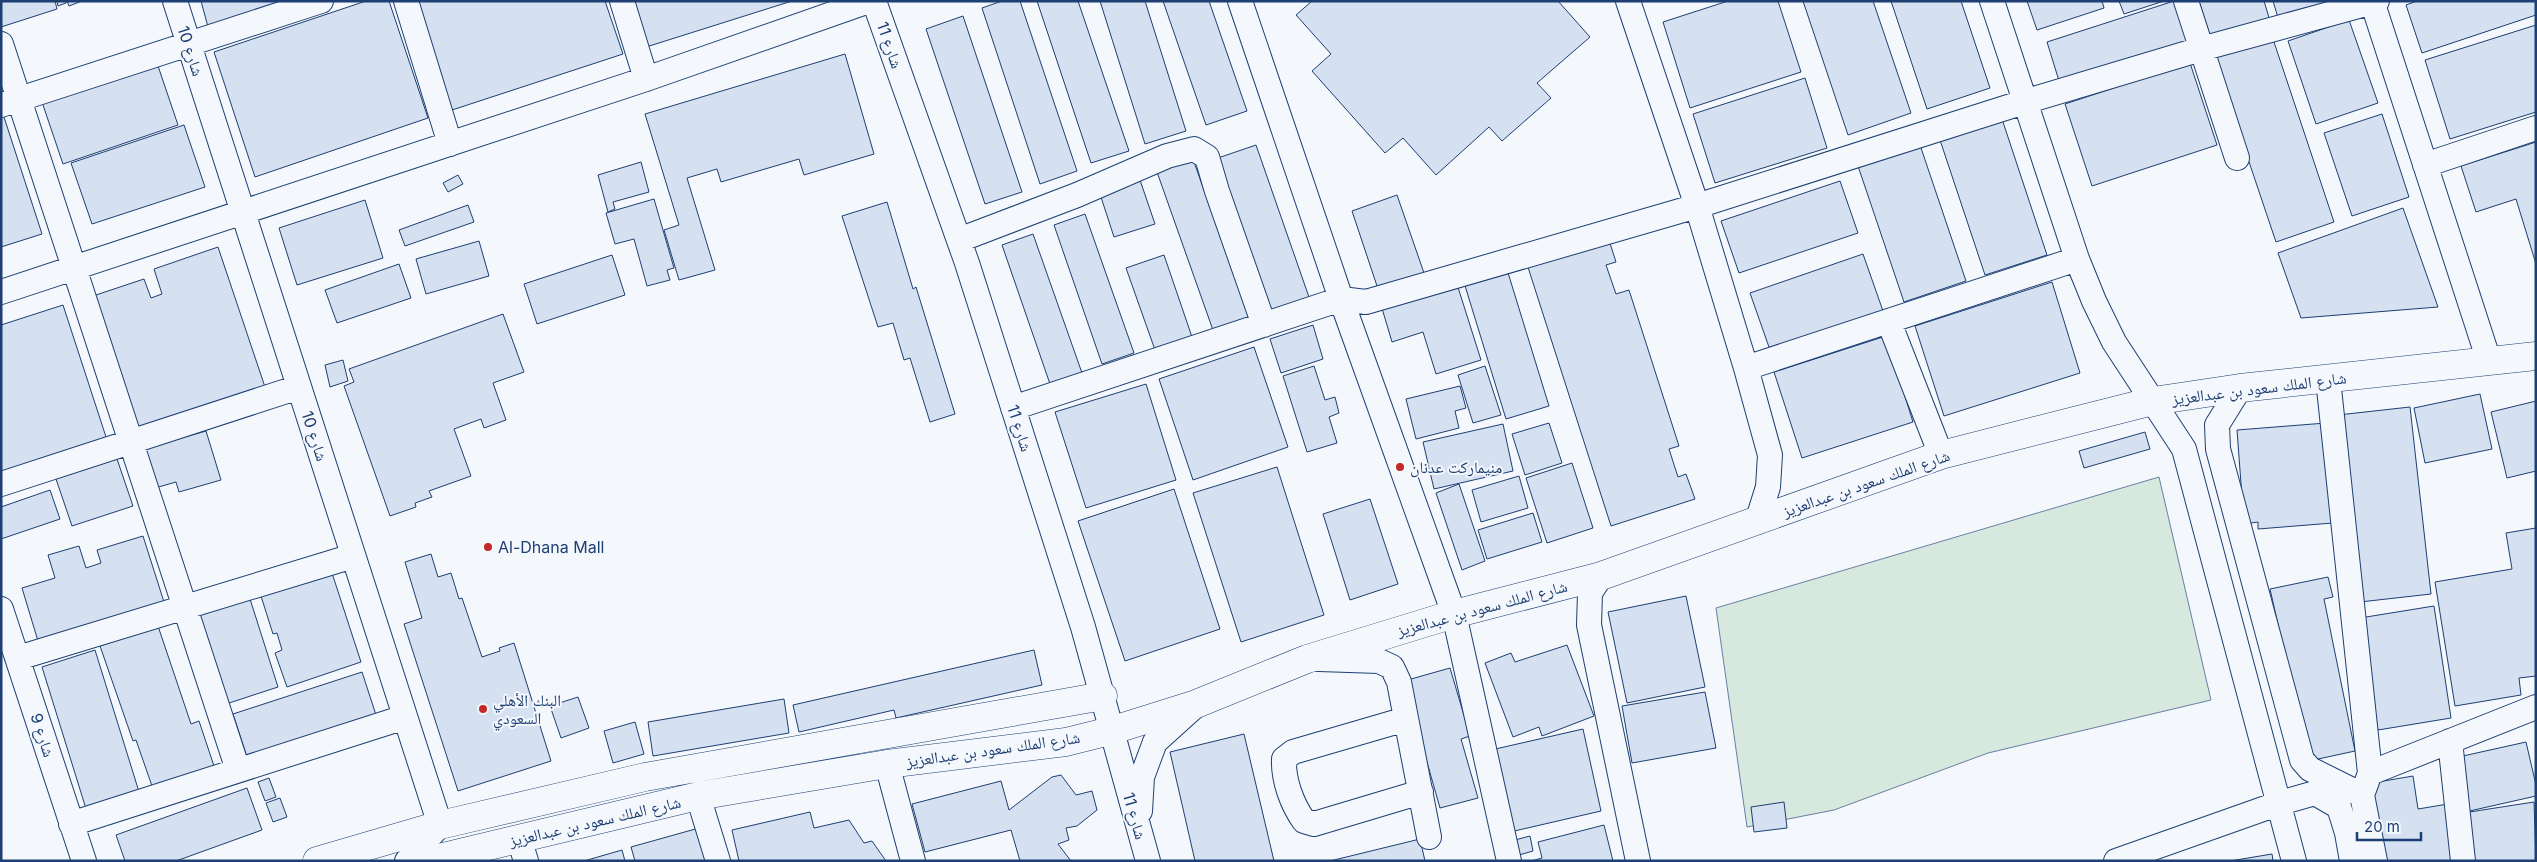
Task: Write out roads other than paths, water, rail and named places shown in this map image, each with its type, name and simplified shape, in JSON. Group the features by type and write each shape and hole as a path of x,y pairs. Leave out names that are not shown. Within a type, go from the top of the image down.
{"main road":[{"name":"شارع الملك سعود بن عبدالعزيز","path":"426,861 522,850 698,796 887,764 1066,742 1110,731 1196,704 1307,659 1454,614 1601,576 1941,455 2153,401 2240,388 2536,356"},
{"name":"شارع الملك سعود بن عبدالعزيز","path":"317,861 440,825 645,777 1103,696"}],"street":[{"name":"شارع 10","path":"175,1 440,825"},
{"path":"10,102 321,1"},
{"path":"406,1 450,144"},
{"path":"622,1 646,79"},
{"path":"1,292 646,79 869,1"},
{"name":"شارع 11","path":"874,1 959,240 1013,408 1103,696 1110,731 1148,861"},
{"path":"1240,1 1341,299 1454,614 1509,861"},
{"path":"1628,1 1696,206 1746,368 1770,455 1768,487 1757,522"},
{"path":"1992,1 2024,102 2078,258 2114,342 2184,449 2280,802 2294,861"},
{"path":"2186,1 2237,158"},
{"path":"1013,408 1341,299 1366,302 1696,206 2024,102 2201,49 2374,2 2489,361"},
{"path":"1,44 10,102 73,268 238,770"},
{"path":"2425,165 2536,128"},
{"path":"959,240 1076,195 1167,156 1194,149 1208,157 1217,191 1264,325"},
{"path":"1746,368 2078,258"},
{"path":"1889,322 1941,455"},
{"path":"2328,379 2370,773 2362,795 2375,861"},
{"path":"1,484 299,387"},
{"path":"2240,388 2217,426 2218,449 2302,760 2310,769 2362,795"},
{"path":"18,658 353,556"},
{"path":"1601,576 1590,593 1589,626 1638,861"},
{"name":"شارع 9","path":"1,609 84,861"},
{"path":"1307,659 1379,661 1392,667 1398,682 1429,837"},
{"path":"1139,830 1142,777 1155,742 1196,704"},
{"path":"2370,773 2536,707"},
{"path":"71,824 405,717"},
{"path":"1406,719 1293,752 1284,759 1284,771 1296,810 1304,821 1314,824 1421,792"},
{"path":"2450,741 2463,861"},
{"path":"887,764 913,861"},
{"path":"2116,861 2280,802 2315,793 2339,808 2347,833 2352,861"},
{"path":"698,796 718,861"},
{"path":"407,861 440,825"}],"place":[{"name":"منيماركت عدنان","path":"1400,467"},
{"name":"Al-Dhana Mall","path":"488,547"},
{"name":"البنك الأهلي السعودي","path":"483,709"}]}
